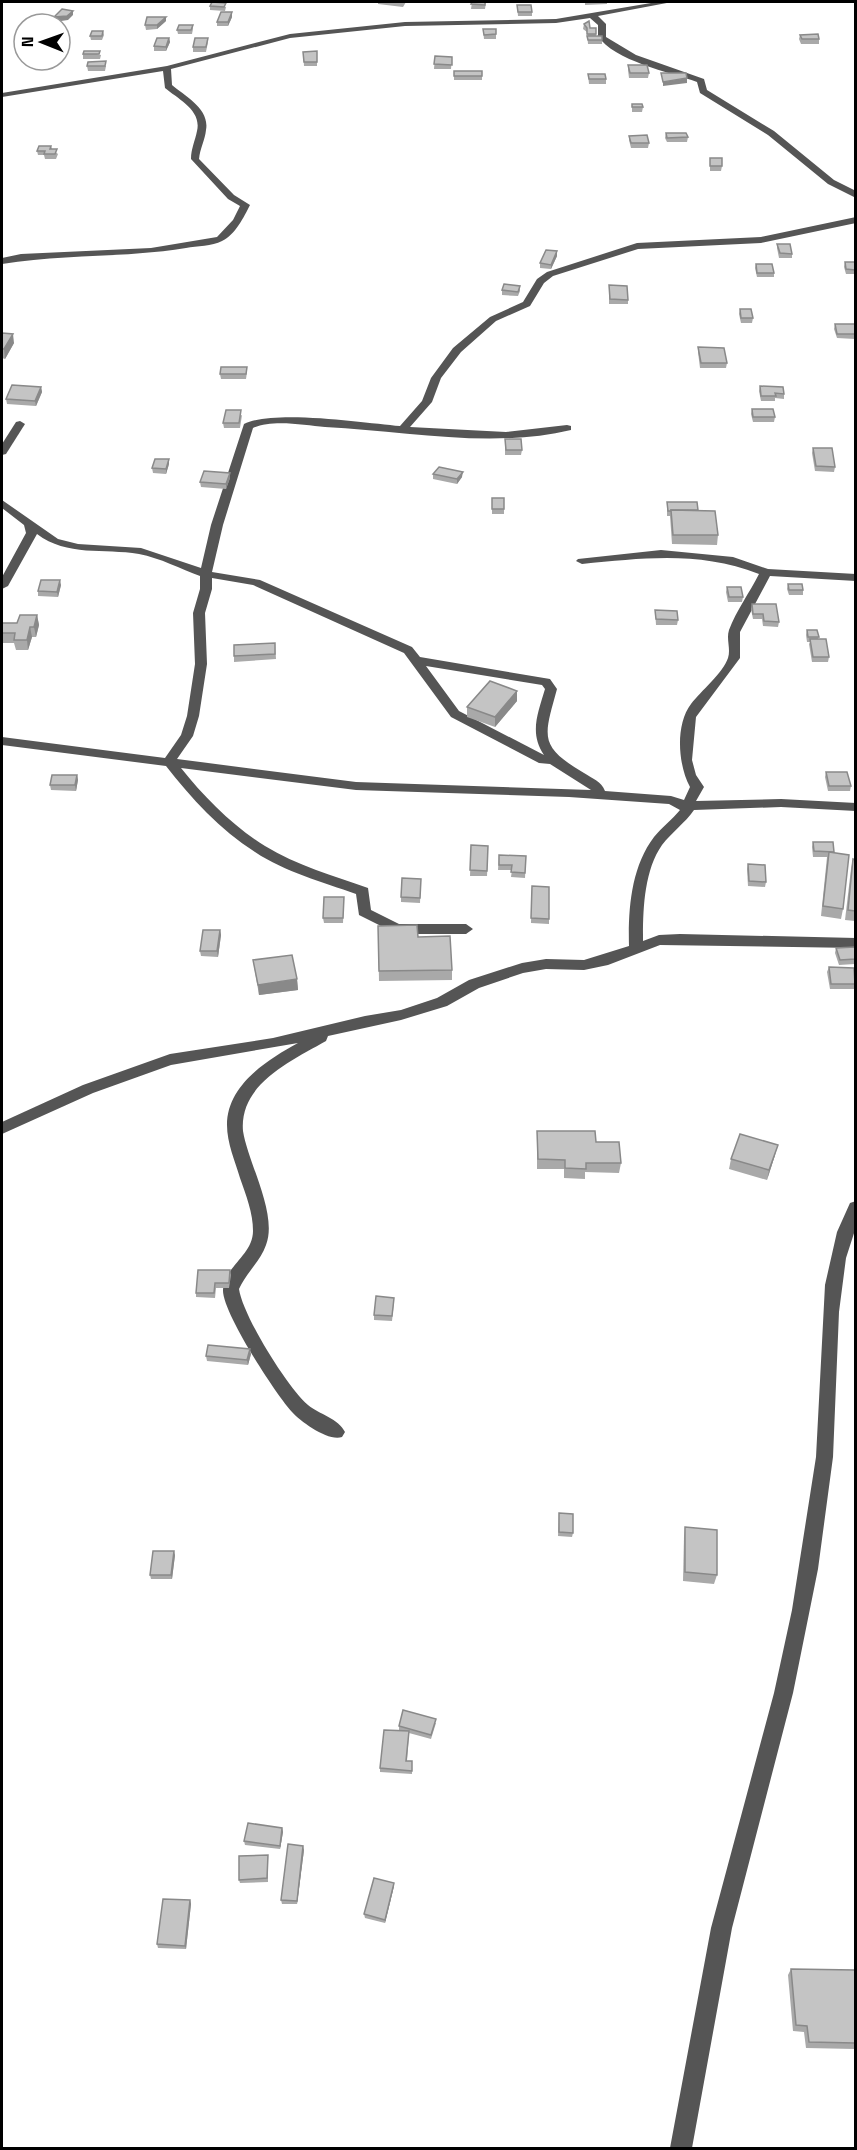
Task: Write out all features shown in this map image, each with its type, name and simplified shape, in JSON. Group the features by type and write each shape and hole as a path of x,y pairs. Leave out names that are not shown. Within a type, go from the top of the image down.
{"street":[{"path":"2,95 167,68 270,40 326,31 405,24 536,23 593,16 668,2"},
{"path":"593,16 602,24 601,34 604,40 619,51 701,81 703,91 771,133 824,177 855,195"},
{"path":"2,261 21,257 78,253 151,251 220,239 237,221 246,205 231,197 195,159 202,127 201,117 194,107 168,86 167,68"},
{"path":"403,429 427,402 436,378 457,350 493,319 527,304 540,281 550,274 638,246 761,240 855,220"},
{"path":"169,761 187,736 193,716 201,664 199,613 206,589 206,574 217,525 248,426 266,421 516,435 567,428"},
{"path":"2,452 20,424"},
{"path":"2,503 45,537 66,545 141,551 206,574 256,582 408,650 455,714 514,746 544,760 552,760 596,786 600,796"},
{"path":"2,586 32,533 30,525"},
{"path":"582,561 661,553 733,560 766,572 855,578"},
{"path":"687,806 697,786 690,775 686,760 690,717 696,706 735,658 734,632 766,572"},
{"path":"414,660 459,669 546,681 551,689 543,722 543,743 551,754 552,760"},
{"path":"2,741 356,786 569,793 671,800 687,806 781,802 855,807"},
{"path":"169,761 189,787 235,831 261,850 313,874 363,891 364,912 397,929 466,929"},
{"path":"636,948 637,899 654,848 688,808 671,800"},
{"path":"2,1128 88,1089 170,1060 273,1044 365,1021 401,1015 442,1002 474,984 522,968 546,964 584,965 603,961 658,940 855,943"},
{"path":"333,1029 283,1059 252,1083 240,1101 235,1120 238,1143 260,1217 261,1240 257,1251 231,1288 230,1296 250,1338 299,1407 336,1432"},
{"path":"681,2148 719,1941 802,1614 824,1453 834,1278 840,1247 855,1207"}],"building":[{"path":"212,2 226,3 224,7 210,6"},
{"path":"472,2 485,2 485,5 471,4"},
{"path":"517,5 531,5 532,12 518,12"},
{"path":"62,9 73,11 72,12 59,12"},
{"path":"221,12 232,12 228,22 217,22"},
{"path":"147,17 166,17 157,25 145,25"},
{"path":"589,21 590,28 596,28 596,34 587,34 584,24"},
{"path":"179,25 193,25 191,30 177,30"},
{"path":"483,29 496,29 496,34 484,35"},
{"path":"92,31 103,31 102,36 90,36"},
{"path":"818,34 819,39 802,39 800,35"},
{"path":"587,36 602,36 602,40 588,40"},
{"path":"157,38 169,38 166,47 154,46"},
{"path":"195,38 208,38 206,47 193,47"},
{"path":"84,51 100,51 99,54 83,54"},
{"path":"317,51 317,62 304,62 303,52"},
{"path":"435,56 452,57 452,65 434,64"},
{"path":"106,61 105,66 87,66 88,62"},
{"path":"628,65 647,65 649,73 630,73"},
{"path":"454,71 482,71 482,76 454,76"},
{"path":"661,73 686,73 687,78 663,82"},
{"path":"588,74 605,74 606,79 589,79"},
{"path":"632,104 642,104 643,107 632,107"},
{"path":"666,133 686,133 688,137 667,138"},
{"path":"647,135 649,143 631,143 629,136"},
{"path":"39,146 51,146 50,149 57,149 55,154 44,154 45,151 37,151"},
{"path":"710,158 722,158 722,166 710,166"},
{"path":"777,244 790,244 792,254 780,253"},
{"path":"546,250 557,251 551,265 540,263"},
{"path":"845,262 855,262 855,270 846,269"},
{"path":"756,264 772,264 774,273 757,273"},
{"path":"504,284 520,286 518,292 502,290"},
{"path":"609,285 627,286 628,300 610,299"},
{"path":"740,309 751,309 753,318 741,318"},
{"path":"835,324 855,324 855,334 837,334"},
{"path":"2,333 13,334 4,349 2,349"},
{"path":"698,347 724,348 727,363 701,363"},
{"path":"221,367 247,367 246,374 220,374"},
{"path":"12,385 41,387 35,401 6,399"},
{"path":"760,386 783,387 784,394 761,396"},
{"path":"752,409 773,409 775,417 753,417"},
{"path":"226,410 241,410 239,423 223,423"},
{"path":"505,439 521,439 522,450 506,450"},
{"path":"813,448 832,448 835,467 816,466"},
{"path":"155,459 169,459 166,469 152,468"},
{"path":"439,467 463,472 457,479 433,474"},
{"path":"204,471 230,473 226,484 200,482"},
{"path":"492,498 504,498 504,509 492,509"},
{"path":"667,502 697,502 698,510 668,511"},
{"path":"671,510 715,511 718,535 673,535"},
{"path":"41,580 60,580 57,592 38,591"},
{"path":"788,584 802,584 803,590 789,590"},
{"path":"727,587 741,587 743,597 729,597"},
{"path":"752,604 776,604 779,622 764,621 763,614 753,614"},
{"path":"655,610 677,611 678,620 656,619"},
{"path":"20,615 37,615 34,627 30,627 27,640 14,640 15,633 2,633 2,623 17,623"},
{"path":"807,630 817,630 819,637 808,637"},
{"path":"810,639 826,639 829,657 813,657"},
{"path":"275,643 275,654 234,656 234,645"},
{"path":"490,681 517,691 495,717 467,707"},
{"path":"826,772 847,772 851,786 829,786"},
{"path":"52,775 77,775 75,785 50,785"},
{"path":"813,842 833,842 834,852 814,851"},
{"path":"471,845 488,846 487,871 470,870"},
{"path":"829,852 849,855 843,909 823,906"},
{"path":"499,855 526,856 525,873 511,872 512,865 499,865"},
{"path":"853,859 855,860 855,911 848,910"},
{"path":"748,864 765,865 766,882 749,881"},
{"path":"402,878 421,879 420,898 401,897"},
{"path":"532,886 549,887 549,919 531,918"},
{"path":"324,897 344,897 343,918 323,918"},
{"path":"417,925 418,937 450,936 452,970 379,971 378,926"},
{"path":"203,930 220,930 217,951 200,951"},
{"path":"855,947 855,959 840,960 836,948"},
{"path":"292,955 297,979 258,985 253,960"},
{"path":"829,967 854,968 855,984 831,984"},
{"path":"537,1131 595,1131 596,1142 619,1142 621,1163 586,1163 586,1169 565,1168 565,1160 538,1159"},
{"path":"740,1134 778,1145 769,1170 731,1159"},
{"path":"198,1270 230,1270 229,1283 215,1283 214,1293 196,1293"},
{"path":"376,1296 394,1298 392,1316 374,1315"},
{"path":"208,1345 250,1349 247,1360 206,1356"},
{"path":"559,1513 573,1514 573,1533 559,1532"},
{"path":"685,1527 717,1530 717,1575 685,1572"},
{"path":"153,1551 174,1551 171,1575 150,1575"},
{"path":"403,1710 436,1719 431,1735 399,1726"},
{"path":"384,1730 409,1731 406,1761 412,1761 412,1771 380,1768"},
{"path":"248,1823 282,1828 280,1846 244,1841"},
{"path":"288,1844 303,1846 297,1901 281,1900"},
{"path":"268,1855 267,1878 239,1880 239,1856"},
{"path":"374,1878 394,1883 385,1920 364,1914"},
{"path":"163,1899 190,1900 185,1946 157,1944"},
{"path":"791,1969 855,1970 855,2043 809,2042 807,2026 796,2025"}]}
